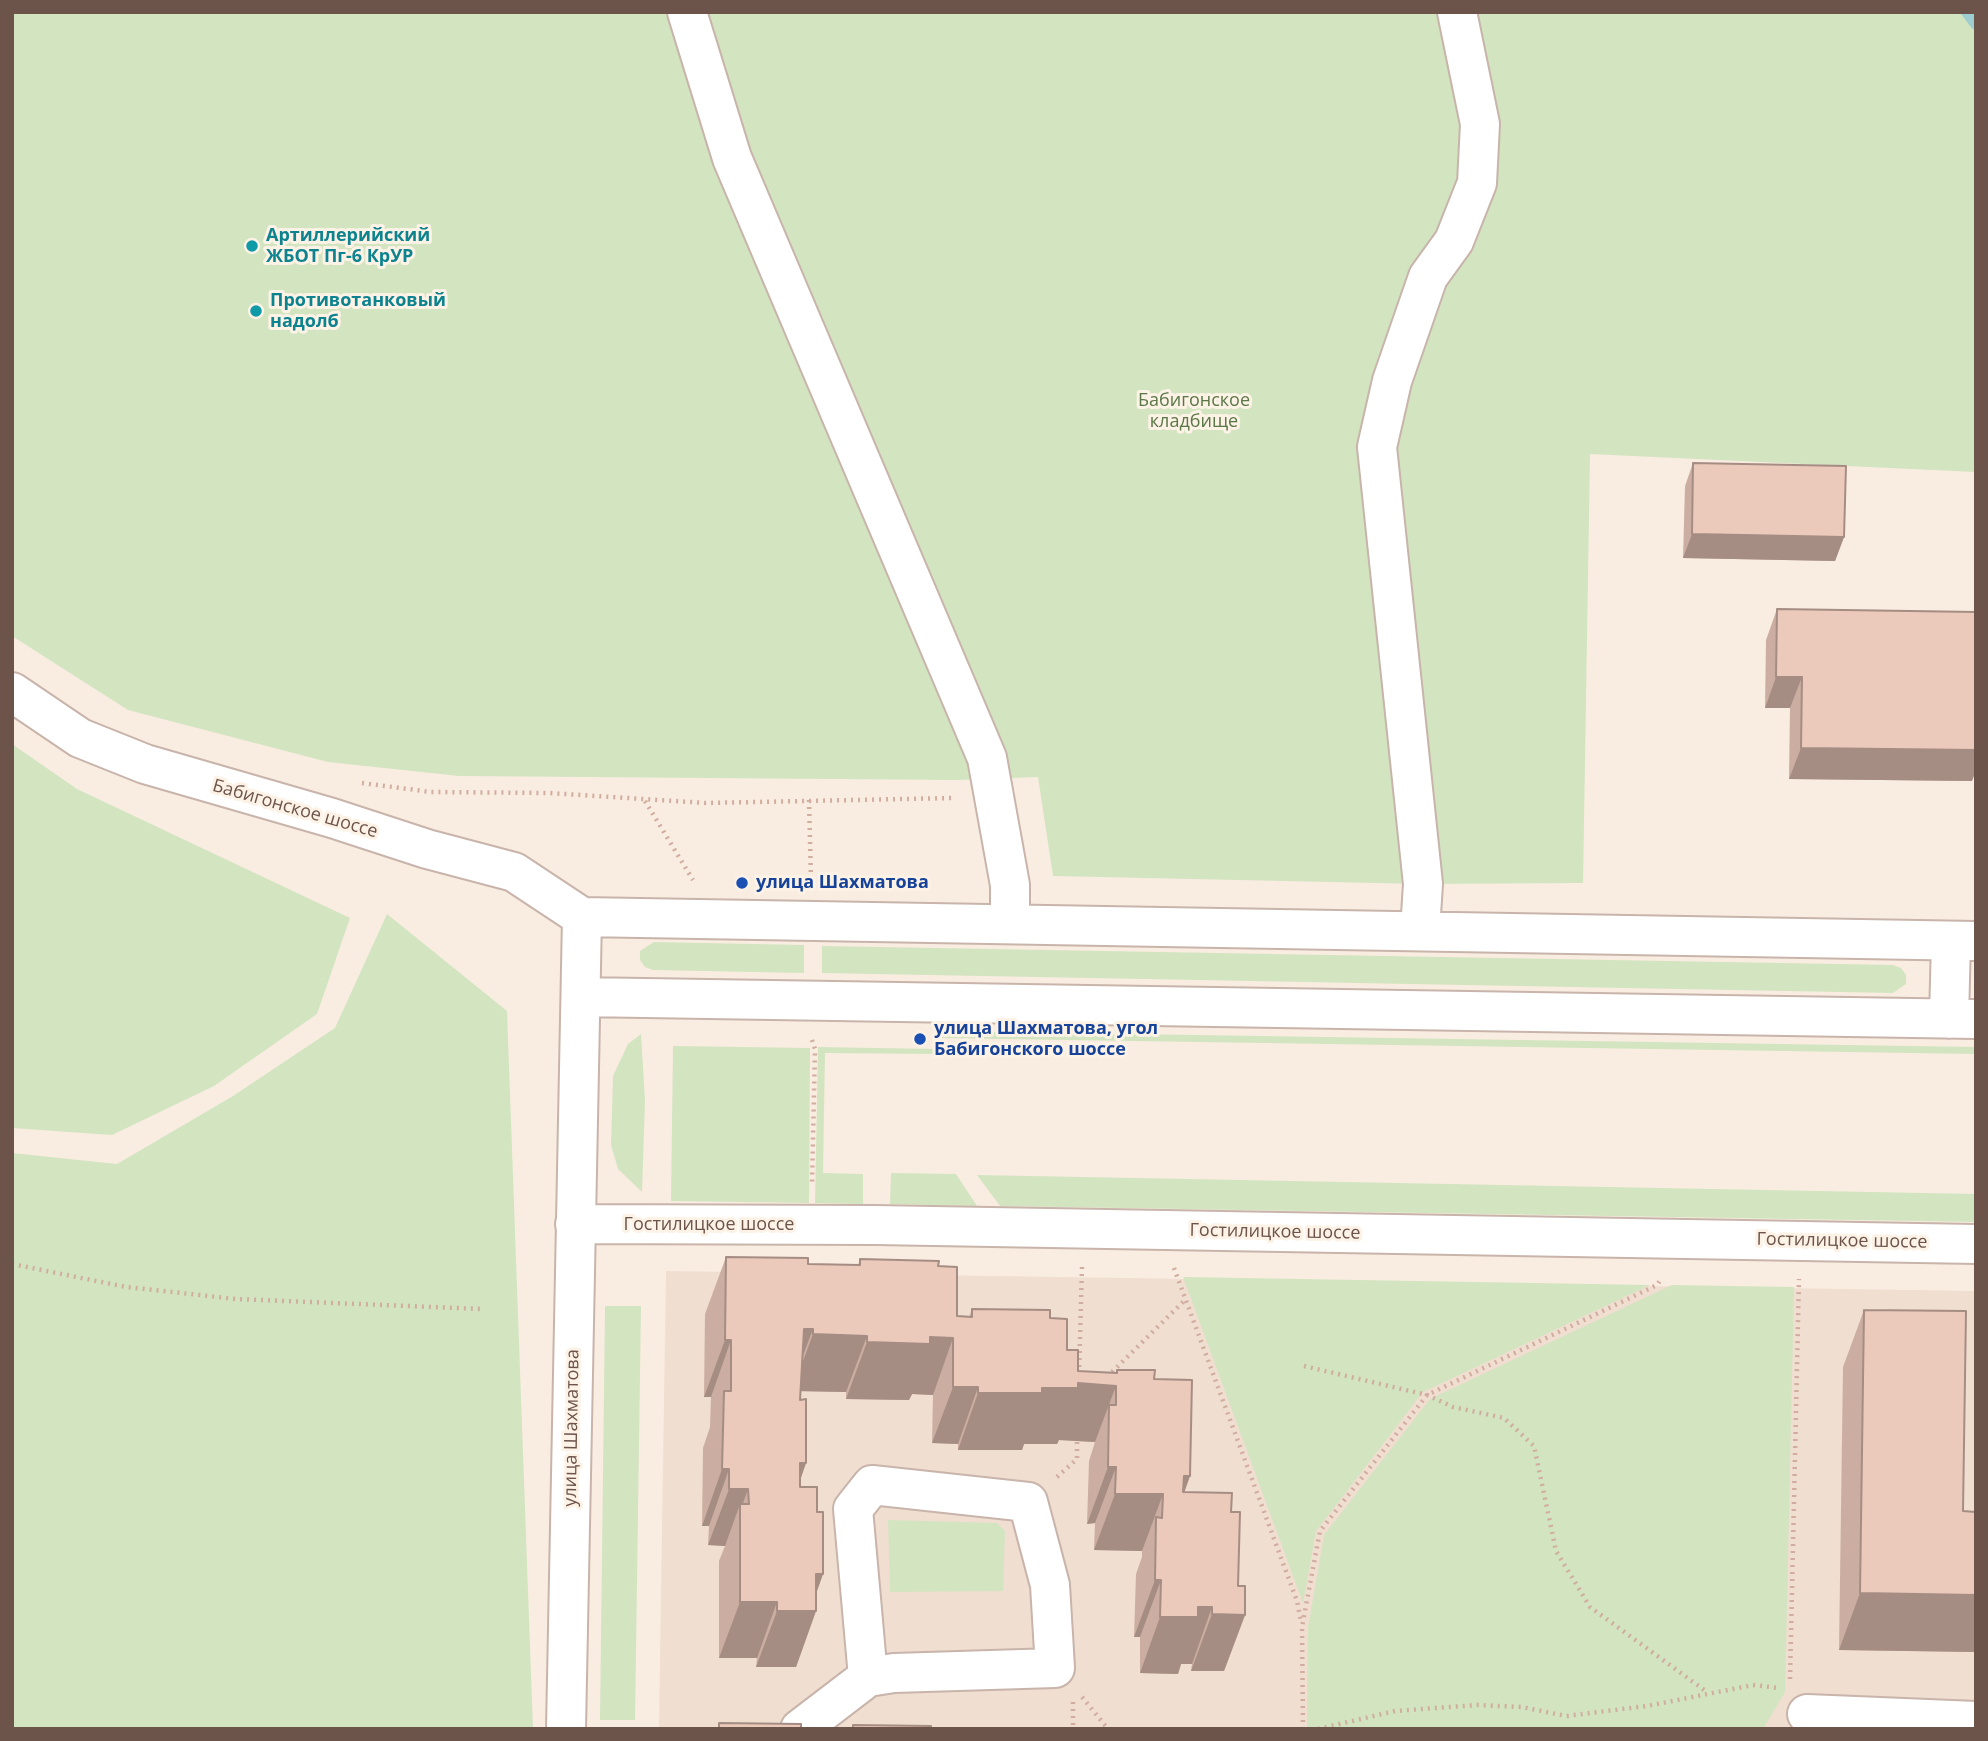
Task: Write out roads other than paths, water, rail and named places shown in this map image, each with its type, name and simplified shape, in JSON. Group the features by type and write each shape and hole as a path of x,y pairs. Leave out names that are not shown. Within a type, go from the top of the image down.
{"street":[{"path":"687,12 732,158 987,758 1010,885 1010,923"},
{"path":"1420,930 1423,884 1377,447 1392,381 1428,276 1454,241 1477,183 1480,124 1457,12"},
{"name":"Бабигонское шоссе","path":"12,692 80,738 145,764 332,818 427,849 514,872 582,917"},
{"path":"581,997 1963,1019 1963,941 582,917"},
{"name":"улица Шахматова","path":"566,1729 582,917"},
{"name":"Гостилицкое шоссе","path":"575,1224 903,1226 1976,1244"},
{"path":"800,1729 867,1677 894,1673 1055,1668 1050,1585 1028,1502 872,1485 853,1509 867,1677"},
{"path":"1807,1714 1976,1721"}],"waterway":[{"path":"1967,12 1976,24"}],"place":[{"name":"Артиллерийский ЖБОТ Пг-6 КрУР","path":"252,246"},
{"name":"Противотанковый надолб","path":"256,311"},
{"name":"улица Шахматова","path":"742,883"},
{"name":"улица Шахматова, угол Бабигонского шоссе","path":"920,1039"}],"park label":[{"name":"Бабигонское кладбище","path":"1194,411"}]}
